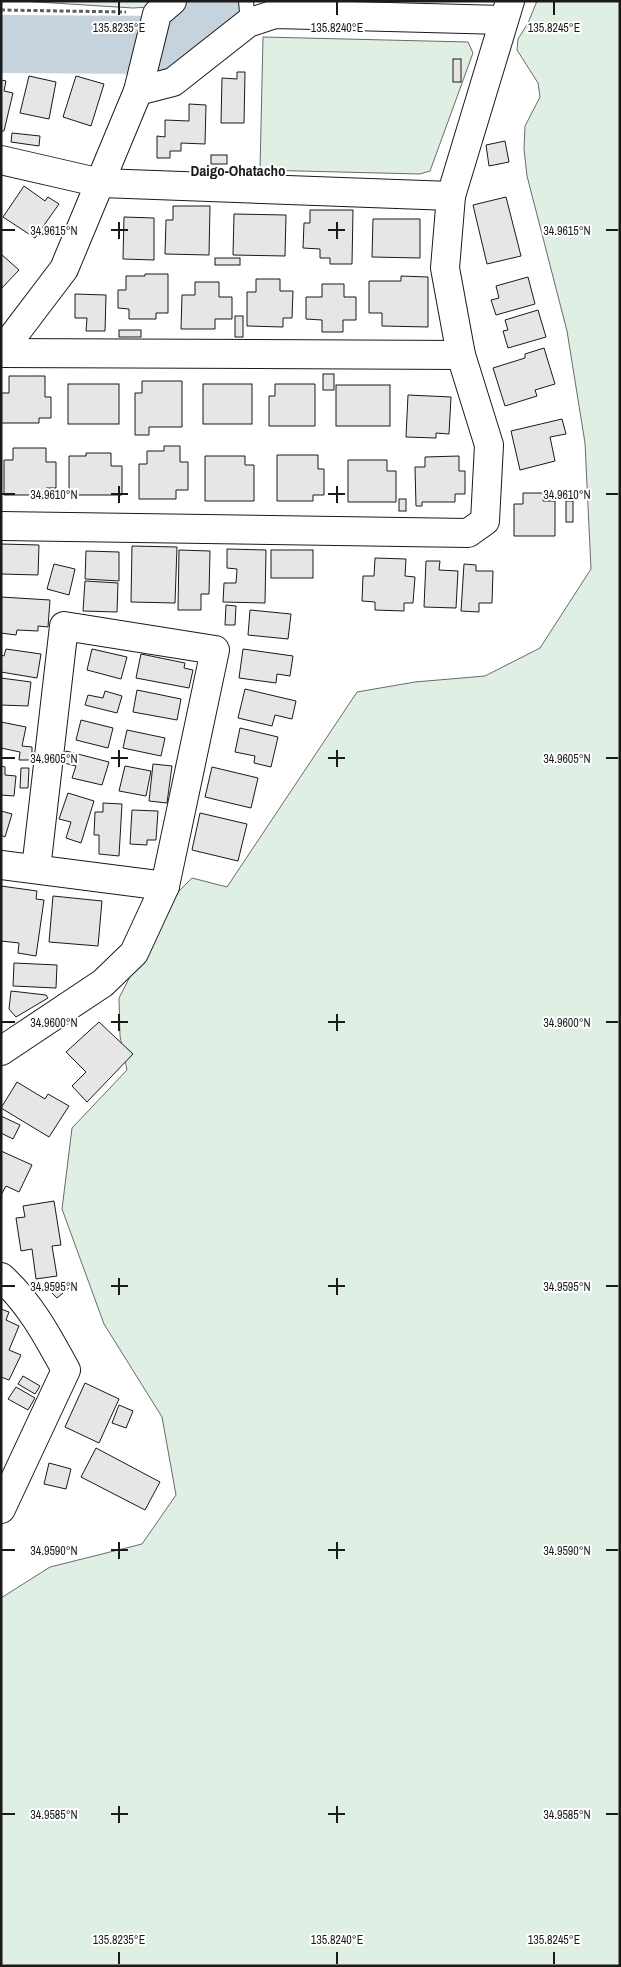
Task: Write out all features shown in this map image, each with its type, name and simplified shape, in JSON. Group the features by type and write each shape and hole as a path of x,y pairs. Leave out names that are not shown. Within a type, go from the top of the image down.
{"street":[{"path":"1,526 468,534 485,521 489,445 462,355 445,268 451,196 506,11 275,14 247,12 173,82 138,90"},
{"path":"1,353 64,269 138,90 157,24"},
{"path":"1,160 101,183 451,196"},
{"path":"1,353 462,355"},
{"path":"1,1051 103,983 134,953 165,886 215,650 64,626 36,869"},
{"path":"1,865 165,886"},
{"path":"1,1277 13,1287 40,1323 66,1370 1,1509"}],"path":[{"path":"1,10 157,24"}],"green space":[{"path":"21,1 164,1 149,7 133,8"},
{"path":"537,1 620,1 620,1966 1,1966 1,1598 50,1567 142,1544 176,1495 162,1417 104,1324 62,1209 72,1128 127,1070 120,1036 119,998 169,901 192,878 227,887 357,692 415,682 485,676 540,648 591,569 585,443 567,331 527,176 524,149 525,126 540,97 538,83 517,50 518,39 528,23"},
{"path":"1,24 130,27 129,32 32,30 1,34"},
{"path":"263,37 468,42 473,53 430,171 420,174 260,170"}],"building":[{"path":"453,59 461,59 461,82 453,82"},
{"path":"237,72 245,72 244,123 221,123 222,78 237,79"},
{"path":"29,76 56,82 49,119 20,113"},
{"path":"76,76 104,84 91,126 63,117"},
{"path":"1,80 6,81 4,91 13,93 4,131 1,131"},
{"path":"189,104 206,105 205,144 181,143 181,151 170,151 170,158 157,158 157,136 165,137 165,120 189,121"},
{"path":"12,133 40,136 39,146 11,142"},
{"path":"505,141 509,162 489,166 486,145"},
{"path":"211,155 227,155 227,164 211,164"},
{"path":"24,186 45,201 48,197 59,204 35,238 3,217"},
{"path":"506,197 521,256 487,264 473,205"},
{"path":"173,206 210,206 209,255 165,254 166,220 173,220"},
{"path":"310,210 353,210 352,264 330,264 330,258 320,258 320,249 303,248 304,223 310,223"},
{"path":"234,214 286,215 285,256 233,255"},
{"path":"124,217 154,218 154,260 123,259"},
{"path":"373,219 420,219 420,258 372,257"},
{"path":"1,254 19,270 1,289"},
{"path":"215,258 240,258 240,265 215,265"},
{"path":"145,274 168,274 168,313 156,313 156,319 129,319 129,309 118,308 118,290 126,290 126,276 145,276"},
{"path":"401,276 428,277 428,327 382,326 382,313 369,313 369,281 401,281"},
{"path":"528,277 535,304 496,315 491,300 499,298 496,286"},
{"path":"256,279 280,279 280,291 293,291 292,318 283,318 283,327 247,326 247,292 256,292"},
{"path":"195,282 219,282 219,297 232,297 232,319 215,319 215,329 181,329 182,295 195,295"},
{"path":"322,284 344,284 344,297 356,297 356,320 343,320 343,332 322,332 322,320 306,319 306,297 322,297"},
{"path":"75,294 106,295 105,331 86,331 87,318 75,318"},
{"path":"538,310 546,337 508,348 503,331 508,330 505,320"},
{"path":"235,316 243,316 243,337 235,337"},
{"path":"119,330 141,330 141,337 119,337"},
{"path":"544,348 555,384 535,390 537,396 505,406 493,368 525,358 525,354"},
{"path":"323,374 334,374 334,390 323,390"},
{"path":"9,376 45,376 45,397 51,397 51,418 39,418 39,423 1,423 1,393 9,393"},
{"path":"142,381 182,381 182,427 149,427 149,435 135,435 135,393 142,393"},
{"path":"68,384 119,384 119,424 68,424"},
{"path":"203,384 252,384 252,424 203,424"},
{"path":"275,384 315,384 315,426 269,426 269,396 275,396"},
{"path":"336,385 390,385 390,426 336,426"},
{"path":"408,395 451,397 449,434 436,433 436,438 406,437"},
{"path":"562,419 566,434 550,437 555,461 520,470 511,431"},
{"path":"164,446 180,446 180,462 188,462 188,490 176,490 176,499 139,499 139,464 147,464 147,451 164,451"},
{"path":"13,448 46,448 46,462 56,462 56,488 46,488 46,495 4,495 4,460 13,460"},
{"path":"86,453 111,453 111,466 122,466 122,495 69,495 69,456 86,456"},
{"path":"277,455 318,455 318,469 324,469 324,495 313,495 313,501 277,501"},
{"path":"205,456 245,456 245,465 254,465 254,501 205,501"},
{"path":"459,456 459,471 465,471 465,494 455,494 455,502 422,502 422,506 416,506 415,467 425,467 425,457"},
{"path":"348,460 387,460 387,471 396,471 396,502 348,502"},
{"path":"523,493 543,493 543,501 555,501 555,536 514,536 514,504 523,504"},
{"path":"399,499 406,499 406,511 399,511"},
{"path":"566,501 573,501 573,522 566,522"},
{"path":"1,544 39,545 38,575 1,574"},
{"path":"132,546 177,547 175,603 131,602"},
{"path":"227,549 266,550 265,603 223,602 224,583 236,583 237,569 227,568"},
{"path":"179,550 210,551 209,594 201,594 201,610 178,610"},
{"path":"271,550 313,550 313,578 271,578"},
{"path":"86,551 119,552 119,581 85,579"},
{"path":"375,558 406,559 405,576 415,577 413,603 404,603 404,611 375,610 375,602 362,601 363,576 374,576"},
{"path":"426,561 440,561 439,570 458,571 456,608 424,607"},
{"path":"54,564 75,569 69,595 47,589"},
{"path":"464,564 476,565 476,571 493,571 492,603 479,603 479,612 461,611"},
{"path":"85,581 118,583 117,612 83,611"},
{"path":"1,597 50,600 48,627 38,626 38,631 17,630 16,635 1,633"},
{"path":"226,605 236,606 235,625 225,625"},
{"path":"250,610 291,614 288,639 248,635"},
{"path":"6,649 41,654 37,678 1,672 1,655 4,656"},
{"path":"92,649 127,657 121,679 87,670"},
{"path":"243,649 293,656 290,676 277,674 276,683 239,678"},
{"path":"141,654 185,663 184,668 193,670 189,688 136,678"},
{"path":"1,678 31,682 28,706 1,705"},
{"path":"245,689 296,701 292,719 275,715 272,726 238,718"},
{"path":"137,690 181,699 177,720 133,712"},
{"path":"105,691 122,696 117,713 85,705 88,695 103,698"},
{"path":"81,720 113,728 108,748 76,740"},
{"path":"1,722 26,727 22,746 32,747 32,760 19,760 20,752 1,748"},
{"path":"240,728 278,737 271,767 254,763 255,756 235,752"},
{"path":"127,730 165,738 161,756 123,748"},
{"path":"66,751 109,762 102,785 72,778 76,766 64,763"},
{"path":"153,764 172,766 167,803 149,801"},
{"path":"1,766 5,767 5,775 16,776 14,796 1,795"},
{"path":"125,766 151,771 146,796 119,791"},
{"path":"212,767 258,778 251,808 205,797"},
{"path":"21,768 29,768 28,788 20,788"},
{"path":"68,793 94,801 81,843 66,838 71,822 59,819"},
{"path":"103,803 122,804 119,856 99,854 99,835 94,835 95,812 103,812"},
{"path":"132,810 158,811 156,840 147,840 147,845 130,844"},
{"path":"1,811 12,814 5,837 1,835"},
{"path":"200,813 247,824 238,861 192,850"},
{"path":"1,886 37,891 36,899 44,900 36,956 18,953 19,943 1,941"},
{"path":"53,896 102,901 98,946 49,942"},
{"path":"14,963 57,965 56,988 13,986"},
{"path":"11,991 46,995 48,998 16,1017 9,1009"},
{"path":"99,1022 133,1054 87,1102 72,1086 86,1072 66,1052"},
{"path":"17,1082 45,1099 48,1094 69,1106 49,1137 1,1108"},
{"path":"1,1116 20,1125 13,1139 1,1133"},
{"path":"1,1151 32,1165 19,1192 6,1186 1,1195"},
{"path":"54,1201 61,1245 52,1246 57,1276 36,1279 32,1249 21,1251 16,1218 25,1217 23,1206"},
{"path":"63,1282 69,1288 57,1298 51,1292"},
{"path":"1,1309 9,1312 6,1320 19,1326 9,1350 21,1355 9,1380 1,1377"},
{"path":"23,1376 40,1386 35,1394 18,1384"},
{"path":"85,1383 119,1399 99,1443 65,1427"},
{"path":"16,1387 35,1398 28,1410 8,1399"},
{"path":"119,1405 133,1411 126,1428 112,1423"},
{"path":"96,1448 160,1482 145,1510 81,1477"},
{"path":"49,1463 71,1469 66,1489 44,1484"}],"waterway":[{"path":"1,44 172,45 182,38 214,1"}],"district":[{"name":"Daigo-Ohatacho","path":"238,170"}]}
